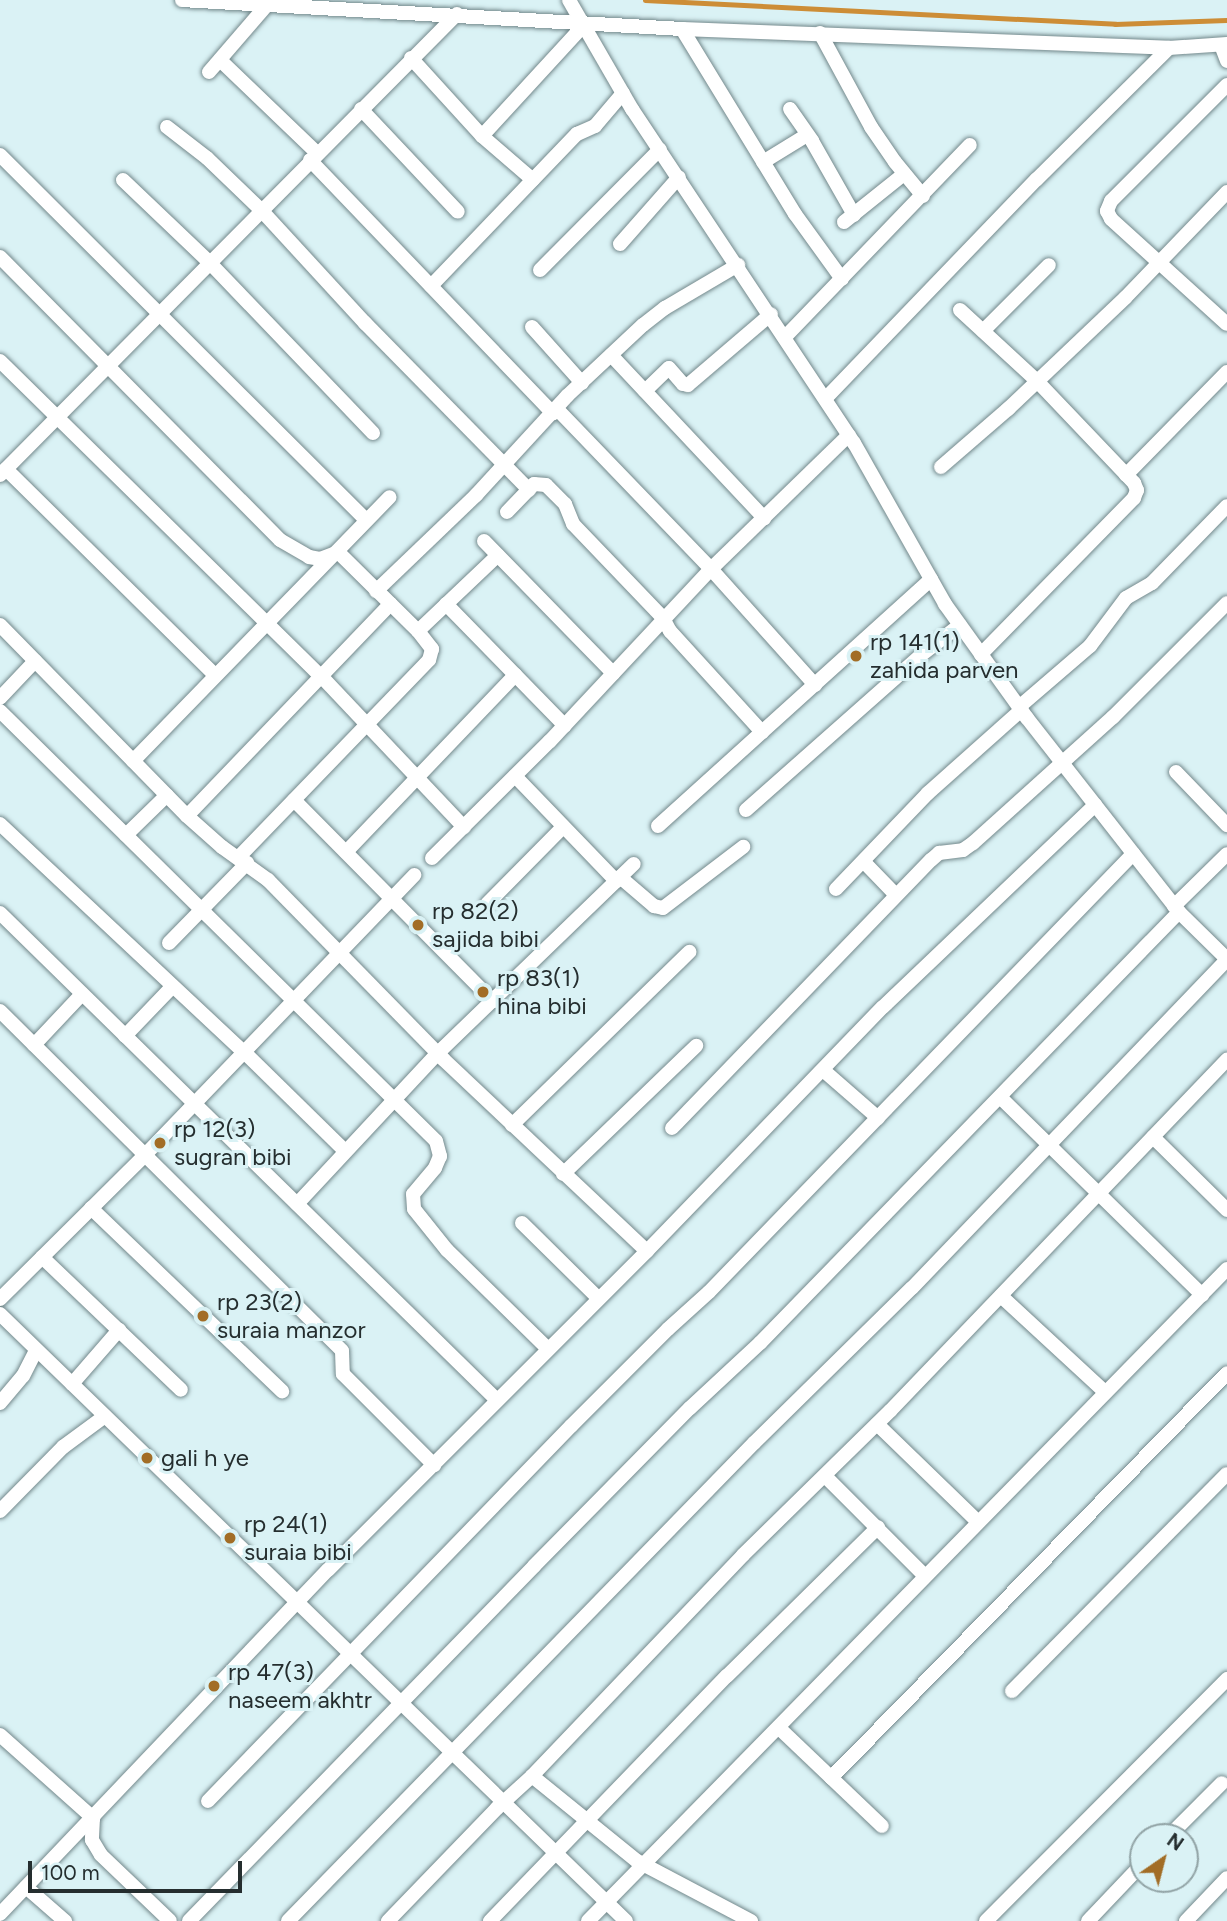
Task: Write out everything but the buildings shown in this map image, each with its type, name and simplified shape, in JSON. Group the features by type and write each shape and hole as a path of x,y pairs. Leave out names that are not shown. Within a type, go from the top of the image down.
{"street":[{"path":"182,0 457,14 584,25 1169,48 1224,45 1227,61"},
{"path":"288,1921 754,1443 912,1288 1227,959 1176,909 1020,708 960,625 849,435 623,93 569,0"},
{"path":"209,72 266,6"},
{"path":"215,675 3,472 457,14"},
{"path":"482,136 584,25"},
{"path":"682,29 795,214 842,279"},
{"path":"820,33 871,127 923,196"},
{"path":"825,398 1037,178 1169,48"},
{"path":"411,58 482,136 533,180"},
{"path":"220,60 431,286 711,569 815,685"},
{"path":"1227,85 1108,207 1111,219 1227,324"},
{"path":"431,286 578,134 595,125 623,93"},
{"path":"361,109 458,212"},
{"path":"790,110 807,135 849,218 904,174"},
{"path":"167,127 207,158 261,210 365,323 529,489"},
{"path":"763,162 807,135"},
{"path":"786,336 970,145"},
{"path":"540,270 660,149"},
{"path":"0,155 366,520"},
{"path":"620,244 679,177"},
{"path":"123,180 209,262 373,433"},
{"path":"941,467 1037,381 1227,192"},
{"path":"0,257 280,540 309,557 320,559 338,552"},
{"path":"376,591 611,355 665,308 738,265"},
{"path":"983,331 1049,265"},
{"path":"960,310 1037,381 1137,487 1134,498 981,654"},
{"path":"645,391 669,368 683,384 688,385 771,314"},
{"path":"532,327 582,383"},
{"path":"611,355 764,518"},
{"path":"0,361 321,676 464,827"},
{"path":"1126,475 1227,372"},
{"path":"432,858 565,726 711,569 849,435"},
{"path":"507,512 529,489 540,482 560,498 573,524 663,618 670,631 762,732"},
{"path":"133,761 390,498"},
{"path":"835,889 928,793 1090,646 1126,598 1152,583 1227,506"},
{"path":"484,541 613,673"},
{"path":"169,943 294,800 431,657 430,646 418,631 338,552"},
{"path":"418,631 498,555"},
{"path":"658,826 931,579"},
{"path":"672,1128 939,853 963,850 973,843 1063,764 1169,664 1227,603"},
{"path":"187,816 390,604"},
{"path":"446,604 565,726"},
{"path":"0,625 187,816 268,880 438,1053 647,1251"},
{"path":"746,810 894,678 960,625"},
{"path":"0,698 35,661"},
{"path":"346,852 515,675"},
{"path":"0,711 440,1147 435,1168 411,1197 414,1209 447,1250 547,1349"},
{"path":"1176,772 1227,825"},
{"path":"515,776 563,827 618,879 654,906 663,908 743,847"},
{"path":"126,835 167,795"},
{"path":"294,800 493,1001"},
{"path":"0,1914 298,1602 647,1251 892,998 1095,805"},
{"path":"0,824 243,1051 345,1151"},
{"path":"487,904 563,827"},
{"path":"208,1801 580,1418 668,1329 709,1292 1133,854"},
{"path":"189,1921 690,1408 760,1343 1000,1097 1227,854"},
{"path":"864,862 896,895"},
{"path":"297,1204 438,1053 634,864"},
{"path":"0,1299 145,1156 192,1103 414,875"},
{"path":"0,913 497,1400"},
{"path":"512,1125 689,952"},
{"path":"125,1037 172,987"},
{"path":"34,1045 82,994"},
{"path":"0,1011 342,1351 343,1374 434,1465"},
{"path":"563,1174 696,1046"},
{"path":"388,1921 532,1776 733,1565 877,1424 1227,1059"},
{"path":"823,1070 878,1118"},
{"path":"1000,1097 1202,1295"},
{"path":"1153,1137 1227,1210"},
{"path":"91,1208 282,1391"},
{"path":"522,1223 598,1298"},
{"path":"42,1257 181,1390"},
{"path":"588,1921 1227,1269"},
{"path":"1001,1296 1105,1392"},
{"path":"0,1314 626,1921"},
{"path":"72,1384 119,1330"},
{"path":"0,1404 23,1376 36,1350"},
{"path":"831,1778 1227,1373"},
{"path":"0,1511 64,1447 105,1416"},
{"path":"877,1424 978,1522"},
{"path":"1012,1691 1227,1474"},
{"path":"825,1476 925,1576"},
{"path":"490,1921 554,1852 878,1527"},
{"path":"986,1921 1227,1679"},
{"path":"779,1728 882,1826"},
{"path":"0,1735 93,1818"},
{"path":"532,1776 585,1822 643,1865 751,1921"},
{"path":"1182,1823 1222,1783"},
{"path":"93,1818 92,1840 101,1856 170,1921"},
{"path":"1088,1921 1129,1878"},
{"path":"1186,1921 1227,1878"},
{"path":"26,1887 65,1921"}],"waterway":[{"path":"645,0 1115,24 1227,20"}],"place":[{"name":"rp 141(1) zahida parven","path":"856,656"},
{"name":"rp 82(2) sajida bibi","path":"418,925"},
{"name":"rp 83(1) hina bibi","path":"483,992"},
{"name":"rp 12(3) sugran bibi","path":"160,1143"},
{"name":"rp 23(2) suraia manzor","path":"203,1316"},
{"name":"gali h ye","path":"147,1458"},
{"name":"rp 24(1) suraia bibi","path":"230,1538"},
{"name":"rp 47(3) naseem akhtr","path":"214,1686"}]}
